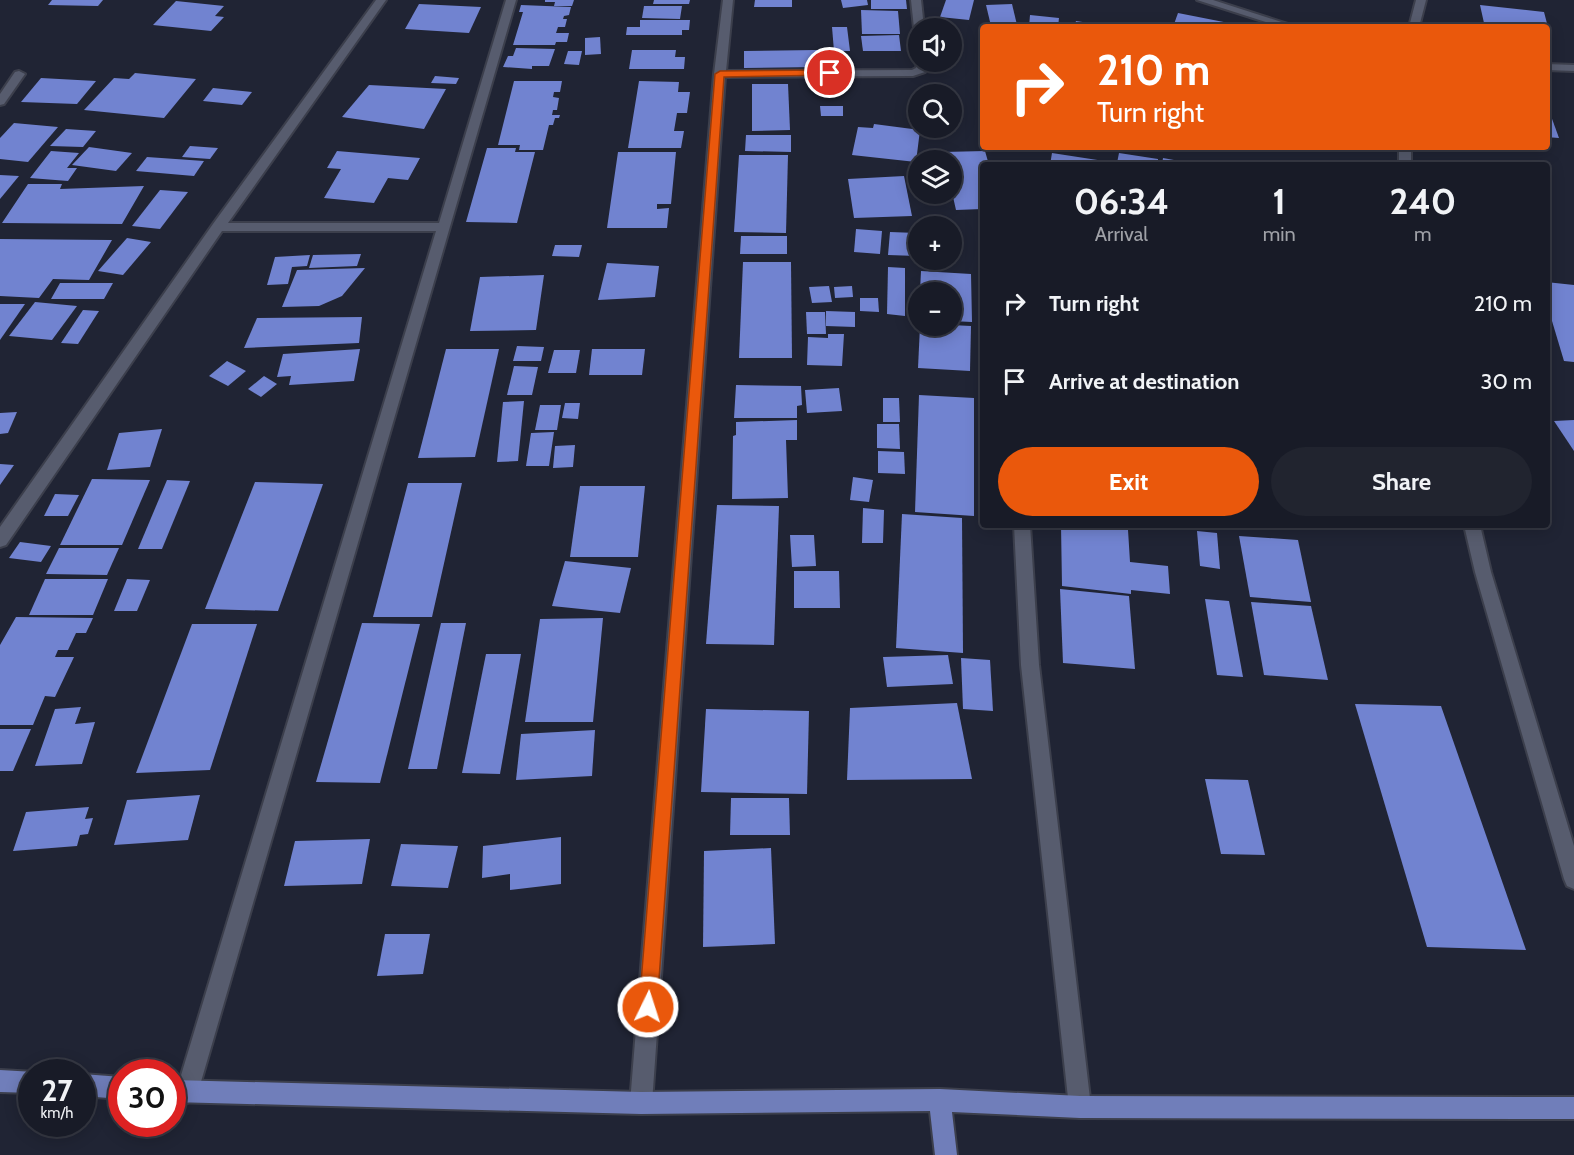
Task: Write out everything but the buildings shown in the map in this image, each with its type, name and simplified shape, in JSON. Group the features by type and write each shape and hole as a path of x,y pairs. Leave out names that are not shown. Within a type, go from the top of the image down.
{"main road":[{"path":"0,1080 18,1081"},
{"path":"186,1091 641,1103 940,1101 1080,1107 1574,1107"},
{"path":"940,1101 946,1155"}],"street":[{"path":"0,540 218,227 381,0"},
{"path":"186,1071 511,0"},
{"path":"641,1103 720,74 728,0"},
{"path":"916,0 918,18"},
{"path":"1202,0 1282,24"},
{"path":"1414,24 1421,0"},
{"path":"1550,67 1574,68"},
{"path":"720,74 916,72"},
{"path":"0,102 20,74"},
{"path":"218,227 442,227"},
{"path":"1022,528 1030,665 1080,1107"},
{"path":"1473,528 1574,879"}],"route":[{"path":"648,1007 720,74 830,73"}]}
